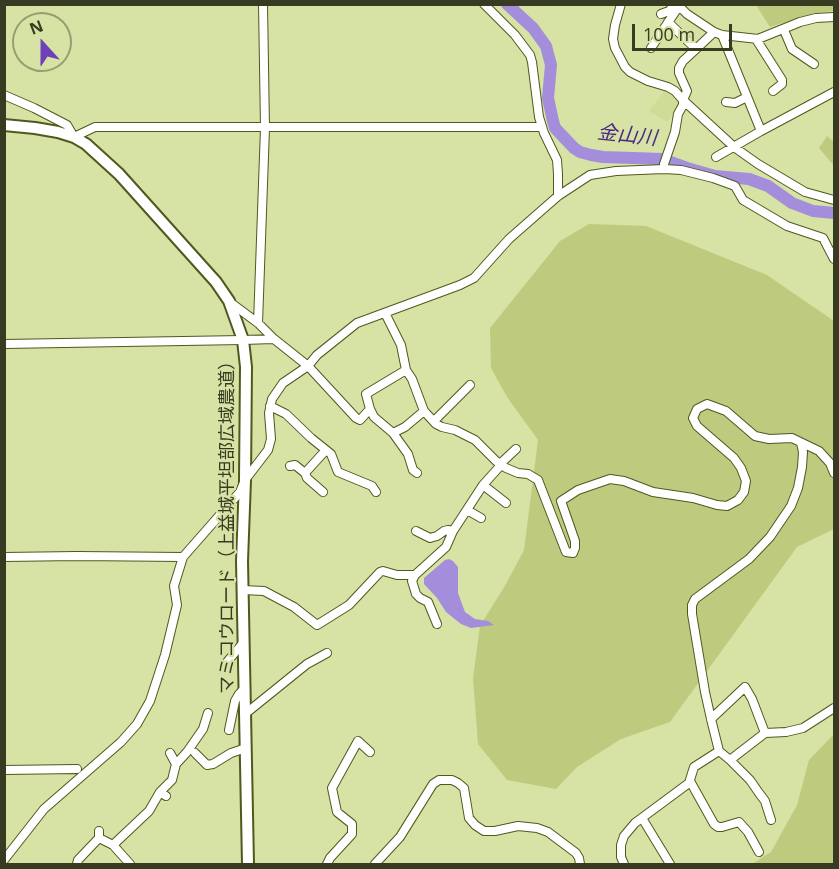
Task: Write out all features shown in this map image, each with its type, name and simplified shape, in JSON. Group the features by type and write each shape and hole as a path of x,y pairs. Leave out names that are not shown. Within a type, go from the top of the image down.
{"street":[{"path":"258,323 265,128 263,4"},
{"path":"484,4 530,55 539,117 556,160 558,196"},
{"path":"621,4 613,39 615,48 630,72 675,91 734,147 758,164 805,192 834,200"},
{"path":"660,14 678,5"},
{"path":"651,48 678,5"},
{"path":"678,5 687,14 718,34 756,39 800,22 834,17"},
{"path":"668,22 696,49"},
{"path":"784,30 792,49 814,64"},
{"path":"664,169 678,114 687,91 679,68 696,49 718,34"},
{"path":"718,34 761,131"},
{"path":"756,39 782,80 782,84 773,91"},
{"path":"716,157 834,92"},
{"path":"4,95 67,125 74,137 95,128 542,127"},
{"path":"726,102 735,102 747,97"},
{"path":"820,100 834,99"},
{"name":"マミコウロード（上益城平坦部広域農道）","path":"4,125 58,132 86,144 119,174 216,282 229,302 243,340 246,367 242,561 248,864"},
{"path":"4,860 44,809 113,749 137,724 150,701 165,655 177,605 174,586 183,557 240,492 245,480 268,450 270,406 283,383 308,366 317,355 357,323 474,278 509,239 558,196 590,176 616,171 681,170 735,186 743,200 787,226 823,238 834,259"},
{"path":"229,302 258,323 308,366 356,418 360,420 370,409"},
{"path":"385,313 401,345 406,370 412,379 424,411 442,427 455,430 475,440 501,464 538,480 566,552 573,553 575,541 561,501 578,490 610,479 624,481 653,492 693,498 717,506 727,506 738,500 744,492 746,481 741,468 734,458 697,426 693,418 698,409 707,404 726,411 755,436 792,438 819,451 830,462 834,473"},
{"path":"4,344 274,339"},
{"path":"406,370 366,394 374,417 393,433 408,454 413,470 417,473"},
{"path":"434,421 470,385"},
{"path":"270,406 286,414 327,450 338,472 372,486 376,492"},
{"path":"393,433 405,427 424,411"},
{"path":"771,820 765,801 750,780 719,751 705,692 692,605 695,599 749,559 770,537 791,506 802,468 801,443"},
{"path":"437,624 428,602 416,594 412,581 415,575 446,547 453,531 483,485 516,449"},
{"path":"305,473 327,450"},
{"path":"290,466 295,465 323,492"},
{"path":"483,485 506,503"},
{"path":"467,510 481,518"},
{"path":"416,531 430,538 444,531 453,531"},
{"path":"4,557 183,557"},
{"path":"243,590 264,591 294,607 317,625 349,605 380,572 415,575"},
{"path":"227,662 244,642"},
{"path":"245,714 307,664 327,653"},
{"path":"711,719 745,687 765,733"},
{"path":"229,730 235,701 245,688"},
{"path":"730,760 765,733 803,728 834,708"},
{"path":"113,845 149,811 163,794 172,780 176,764 203,729 208,713"},
{"path":"327,864 352,834 352,824 337,812 332,788 357,741 370,752"},
{"path":"195,753 207,765 246,748"},
{"path":"624,864 621,845 624,836 635,823 689,783 694,767 719,751"},
{"path":"170,753 176,764"},
{"path":"4,770 77,769"},
{"path":"375,864 400,837 433,784 439,780 452,780 464,788 469,818 484,831 518,826 537,828 548,832 576,853 580,864"},
{"path":"690,781 714,825 722,827 739,822 748,832 759,852"},
{"path":"642,818 670,864"},
{"path":"77,864 99,834 113,845 130,864"}],"shaded area":[{"path":"756,5 834,5 834,11 815,13 770,27"},
{"path":"665,90 682,101 667,122 649,111"},
{"path":"827,136 834,142 834,166 819,148"},
{"path":"589,224 646,226 767,275 834,321 834,529 797,547 670,722 621,739 577,767 556,789 507,780 478,744 473,678 480,626 524,550 538,440 507,397 491,368 490,328 560,241"},
{"path":"449,559 458,567 458,593 465,612 475,619 488,621 494,625 471,628 461,624 446,612 424,584 424,578"},
{"path":"834,734 834,864 752,864 771,852 797,805 809,760"}],"waterway":[{"name":"金山川","path":"507,4 533,28 546,46 551,65 548,98 555,128 580,152 603,157 662,159 715,176 749,179 768,186 792,203 813,211 834,213"}]}
